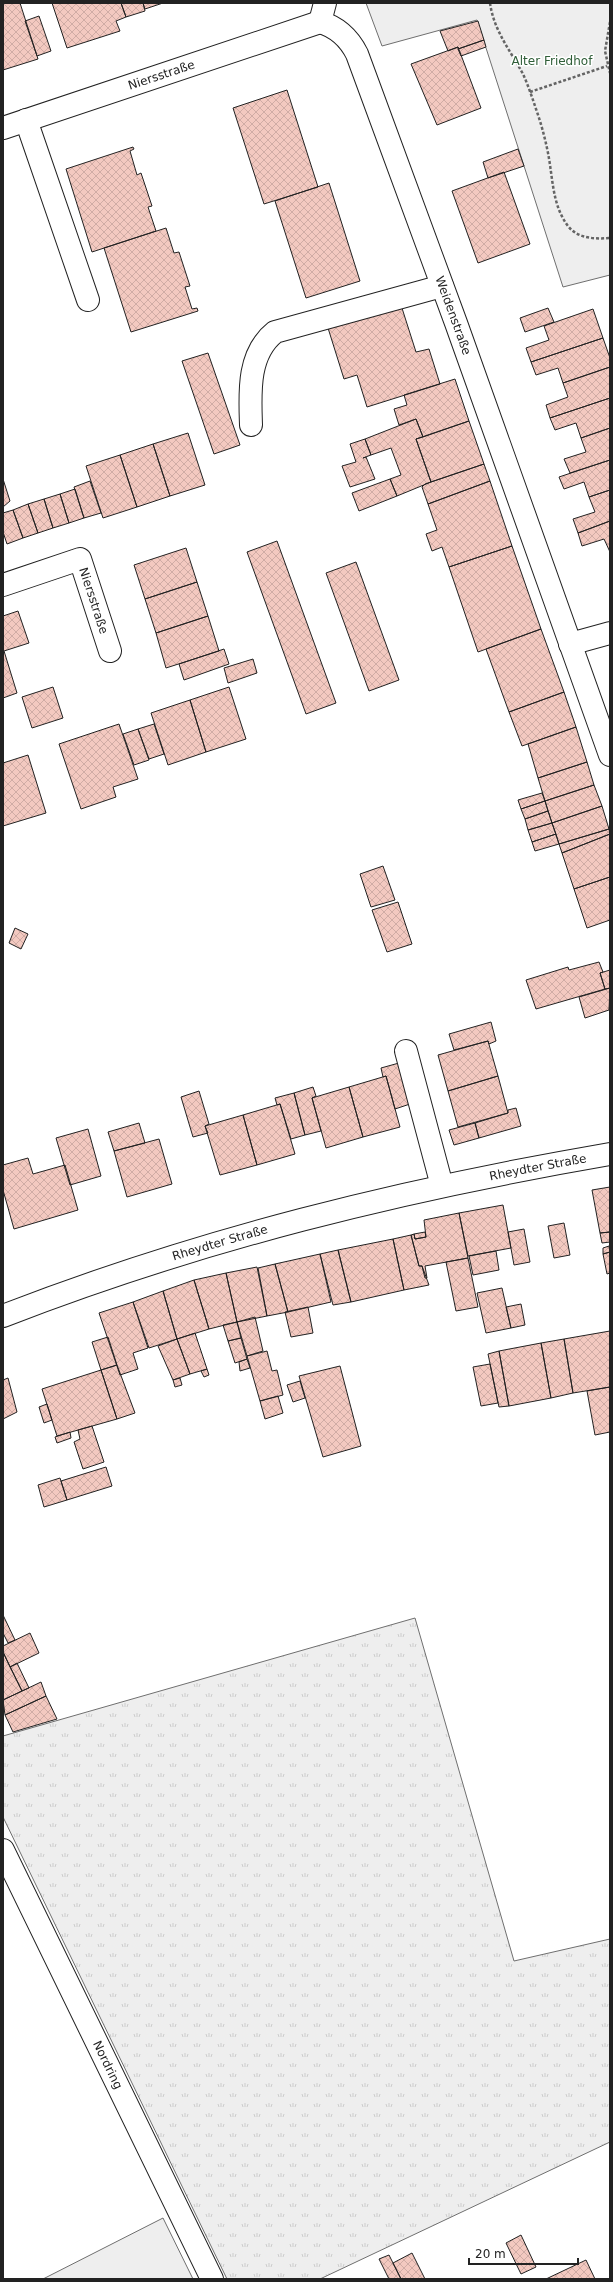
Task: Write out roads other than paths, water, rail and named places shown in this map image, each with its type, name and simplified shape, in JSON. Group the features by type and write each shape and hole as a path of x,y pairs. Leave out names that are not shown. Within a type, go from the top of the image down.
{"street":[{"name":"Niersstraße","path":"3,128 323,12"},
{"name":"Weidenstraße","path":"323,12 351,43 357,54 610,755"},
{"path":"26,120 88,300"},
{"path":"251,426 251,385 254,368 259,352 275,332 442,286"},
{"name":"Niersstraße","path":"3,585 80,559 110,651"},
{"path":"570,644 610,633"},
{"path":"406,1051 442,1186"},
{"name":"Rheydter Straße","path":"3,1316 94,1282 203,1246 281,1224 442,1186 610,1154"},
{"name":"Nordring","path":"3,1850 212,2279"}],"park label":[{"name":"Alter Friedhof","path":"552,61"}]}
